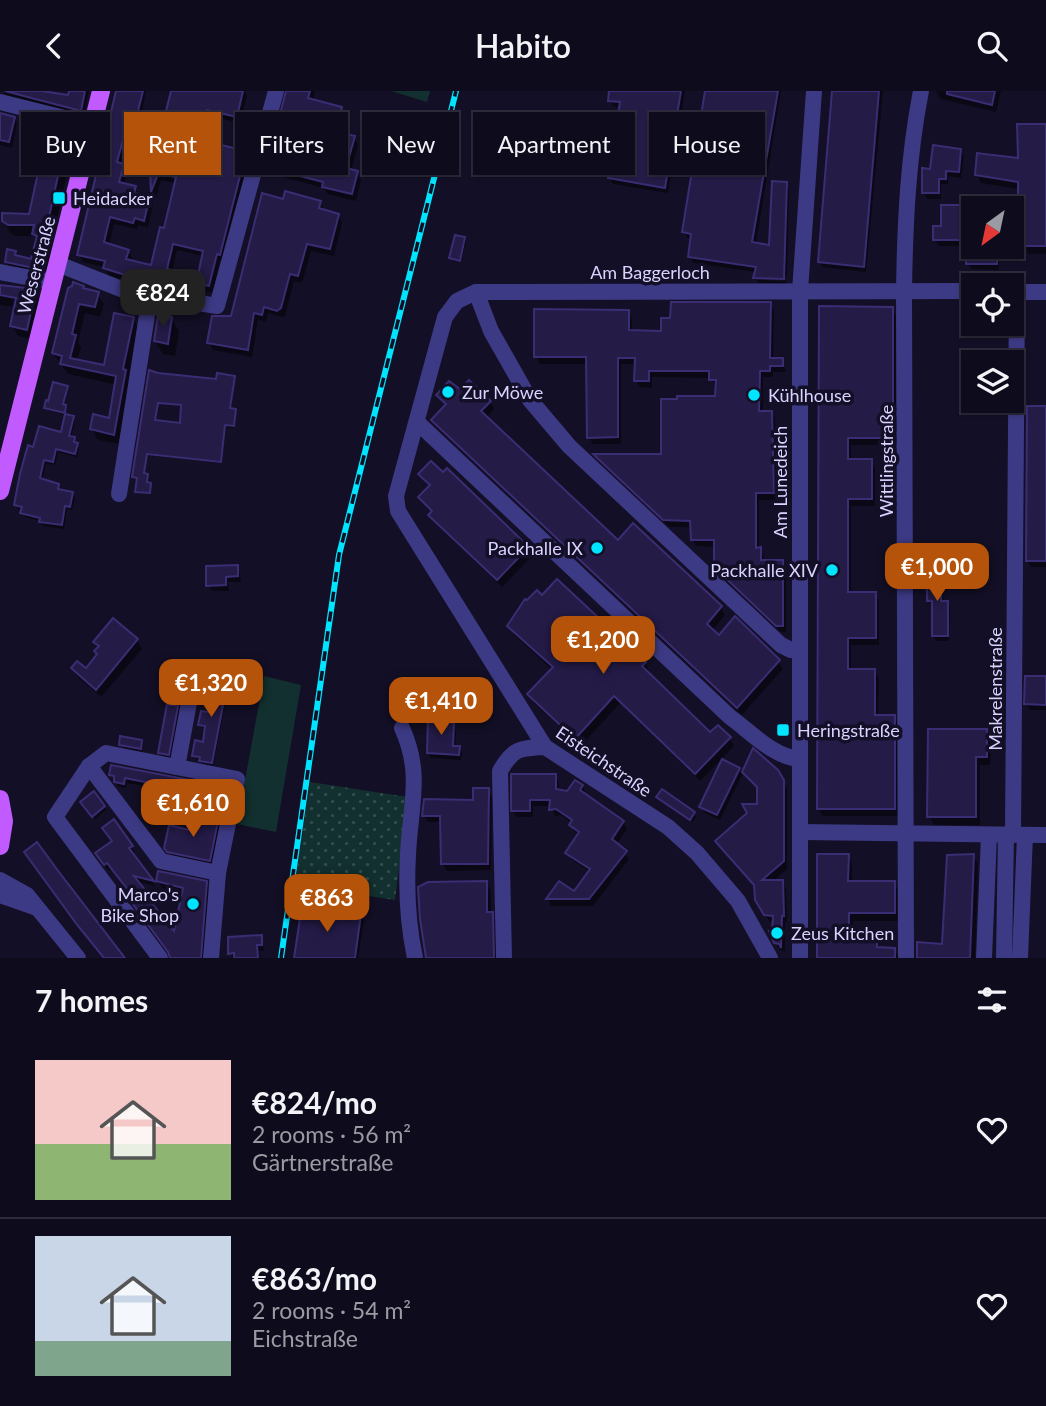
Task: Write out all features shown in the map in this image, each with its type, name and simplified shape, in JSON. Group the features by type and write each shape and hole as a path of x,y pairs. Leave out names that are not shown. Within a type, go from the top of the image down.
{"main road":[{"name":"Weserstraße","path":"96,112 101,91"},
{"name":"Weserstraße","path":"0,491 80,175"},
{"path":"0,799 4,821 0,846"}],"street":[{"path":"58,264 126,291 217,306 276,91"},
{"name":"Am Lunedeich","path":"800,958 800,291 814,91"},
{"name":"Wittlingstraße","path":"906,958 905,205 914,125 921,91"},
{"path":"0,102 40,112"},
{"path":"0,272 53,282"},
{"name":"Am Baggerloch","path":"476,292 961,291"},
{"path":"799,650 791,650 781,645 569,446 530,400 491,331 476,292 457,301 445,317 417,422 730,717 778,753 788,758 800,759"},
{"path":"1024,292 1046,292"},
{"path":"119,493 150,296"},
{"name":"Makrelenstraße","path":"1014,336 1015,835"},
{"name":"Eisteichstraße","path":"417,422 396,496 398,511 545,747 668,827 698,853 738,901 770,958"},
{"path":"177,767 194,676"},
{"path":"402,728 413,758 415,777 407,878 409,921 415,958"},
{"path":"504,958 500,771 508,758 520,748 545,747"},
{"path":"160,958 55,817 89,766 106,753 237,779 218,873 211,958"},
{"path":"89,766 161,861 218,873"},
{"path":"800,832 1046,835"},
{"path":"984,958 989,835"},
{"path":"1004,958 1015,835"},
{"path":"1015,835 1020,958"},
{"path":"0,880 27,895 78,958"},
{"path":"0,895 39,909"}],"green space":[{"path":"391,91 430,91 427,102"},
{"path":"264,676 301,685 276,832 237,824"},
{"path":"310,782 408,797 395,900 295,885"}],"building":[{"path":"5,91 42,91 68,95 69,91 85,91 81,111"},
{"path":"116,91 143,91 138,112 124,112 124,136 117,162 124,164 119,182 136,186 134,193 150,196 144,221 135,218 133,223 110,217 104,242 129,250 126,259 151,265 160,227 164,228 176,177 164,175 221,175 221,145 235,148 235,175 240,175 220,255 217,254 209,286 196,283 194,292 164,284 129,281 124,279 125,275 103,268 105,261 77,255 96,175 110,175 110,116","holes":["173,244 203,251 198,275 167,269"]},
{"path":"171,91 243,91 235,117 207,110 166,112"},
{"path":"286,91 310,91 308,98 342,107 341,112 280,112"},
{"path":"609,91 681,91 678,112 649,112 649,175 667,175 665,188 608,178 608,175 635,175 635,112 618,112 620,102 608,101"},
{"path":"705,91 778,91 765,166 765,112 702,112"},
{"path":"832,91 879,91 864,267 818,262"},
{"path":"947,91 995,91 992,105 947,94"},
{"path":"0,113 15,117 9,142 0,140"},
{"path":"1017,124 1046,124 1046,246 1024,246 1024,196 1018,196 1018,182 975,175 977,153 1018,158"},
{"path":"348,135 355,136 348,161"},
{"path":"933,145 961,149 959,172 946,171 946,179 939,179 939,193 922,193 922,168 930,169"},
{"path":"348,168 358,171 352,194 322,187 323,182 296,175 348,175"},
{"path":"38,175 58,175 49,217 55,217 43,262 31,258 37,236 32,234 34,225 8,225 2,221 2,213 29,214"},
{"path":"150,175 158,175 151,192"},
{"path":"691,175 764,175 752,242 769,245 772,181 787,182 784,279 753,278 756,267 688,257 691,234 682,232"},
{"path":"285,191 321,201 319,208 339,214 330,249 307,244 298,276 290,274 281,308 277,311 264,307 262,315 254,313 248,350 207,343 212,316 231,316 262,193 283,199"},
{"path":"941,205 961,205 961,240 933,240 933,226 941,226"},
{"path":"455,235 465,237 460,261 449,258"},
{"path":"7,249 16,251 15,255 36,260 34,268 5,262"},
{"path":"966,259 997,259 997,264 966,264"},
{"path":"73,282 99,292 95,307 79,304 72,334 76,335 70,358 104,365 114,313 134,317 123,369 126,370 114,435 90,429 93,414 109,418 116,376 60,364 62,356 52,353 68,288"},
{"path":"0,285 36,289 27,330 10,326 16,298 0,295"},
{"path":"671,302 771,302 770,358 783,358 783,366 770,366 770,371 760,371 759,411 772,411 774,493 756,493 756,548 761,547 761,560 783,560 783,626 776,626 714,567 714,540 691,540 690,521 663,520 593,454 661,454 661,399 677,399 677,396 715,396 716,380 709,380 709,371 649,371 649,381 634,381 635,358 618,358 618,437 587,438 586,357 534,357 534,309 629,310 629,330 661,331 661,318 670,318"},
{"path":"819,306 893,307 893,438 848,438 848,459 872,459 872,499 848,499 848,592 876,592 876,638 848,638 848,669 875,669 875,715 895,715 895,809 817,809"},
{"path":"158,315 172,317 168,344 154,341"},
{"path":"149,370 216,379 217,373 235,376 230,408 236,409 234,426 225,425 221,462 147,454 144,473 148,474 147,482 151,483 150,493 135,492 137,478 132,477","holes":["158,403 181,405 180,423 155,420"]},
{"name":"Packhalle IX","path":"469,380 491,401 481,411 618,540 633,523 722,606 707,624 719,635 735,616 780,660 737,708 431,420 446,404 436,395 449,381 460,389"},
{"path":"53,382 68,386 63,404 66,405 65,413 44,408"},
{"path":"1027,406 1046,406 1046,561 1026,561"},
{"path":"65,414 74,416 69,436 75,437 74,442 78,443 75,454 56,449 53,462 44,460 40,478 59,484 58,489 73,492 70,507 65,506 62,525 39,522 40,518 20,513 22,507 14,505 20,474 28,445 33,447 39,426 61,432"},
{"path":"431,461 443,472 447,468 529,547 497,580 428,515 432,511 418,497 430,485 418,474"},
{"path":"238,565 238,576 226,577 226,585 206,586 206,566"},
{"path":"927,568 941,568 941,601 948,601 948,636 932,636 932,601 927,601"},
{"path":"557,579 646,662 642,666 710,732 718,725 731,737 695,774 614,696 575,739 527,694 553,667 507,626 525,599 537,590 542,595"},
{"path":"113,618 138,639 96,690 71,668 77,661 86,668 97,654 94,651 99,646 93,642"},
{"path":"215,676 228,679 212,763 199,761 200,757 192,756 195,740 203,742 205,726 198,725 201,711 209,712 211,696 204,695 206,680 214,681"},
{"path":"1025,676 1046,676 1046,705 1024,704"},
{"path":"167,704 178,706 169,755 158,753"},
{"path":"428,717 444,718 454,724 453,746 460,746 459,755 427,753"},
{"path":"928,729 987,729 987,757 976,757 976,817 927,817"},
{"path":"120,736 142,740 141,749 119,745"},
{"path":"753,748 778,770 784,780 784,861 762,880 783,880 781,948 774,943 769,931 772,931 773,916 764,915 755,900 754,885 715,841 747,813 742,804 757,804 757,787 742,772"},
{"path":"722,759 740,768 717,815 699,807"},
{"path":"111,765 190,780 188,794 171,791 170,798 159,796 160,789 144,787 145,782 125,778 124,784 114,782 114,776 109,775"},
{"path":"511,774 556,774 556,789 567,791 575,780 583,785 580,790 624,821 612,839 627,851 589,899 546,899 559,881 574,891 590,869 565,853 579,832 569,825 572,820 556,809 549,810 550,800 530,800 530,811 511,811"},
{"path":"206,784 225,787 223,797 219,796 218,800 208,798 209,794 204,794"},
{"path":"473,788 489,788 488,864 441,864 440,816 422,816 424,799 473,800"},
{"path":"662,789 695,812 690,820 656,797"},
{"path":"94,791 105,806 92,817 80,802"},
{"path":"192,816 218,821 210,861 167,852 164,848 169,825 189,830"},
{"path":"114,819 133,846 129,848 154,881 134,876 174,931 183,888 156,881 158,871 207,881 201,958 170,958 127,896 131,894 107,863 104,865 95,853 112,841 102,828"},
{"path":"37,842 125,958 104,958 78,926 24,852"},
{"path":"817,854 849,854 848,881 895,881 895,913 849,913 849,938 877,938 877,947 895,948 895,958 817,958"},
{"path":"974,854 970,958 917,958 917,942 942,944 947,855"},
{"path":"487,881 487,912 493,912 494,958 426,958 418,887 428,882"},
{"path":"302,905 361,914 355,958 294,958"},
{"path":"262,935 262,945 257,945 258,958 234,958 234,953 228,954 228,937"}],"railway":[{"path":"281,958 339,555 456,91"}],"place":[{"name":"Heidacker","path":"59,198"},
{"name":"Zur Möwe","path":"448,392"},
{"name":"Kühlhouse","path":"754,395"},
{"name":"Packhalle IX","path":"597,548"},
{"name":"Packhalle XIV","path":"832,570"},
{"name":"Heringstraße","path":"783,730"},
{"name":"Marco's Bike Shop","path":"193,904"},
{"name":"Zeus Kitchen","path":"777,933"}]}
